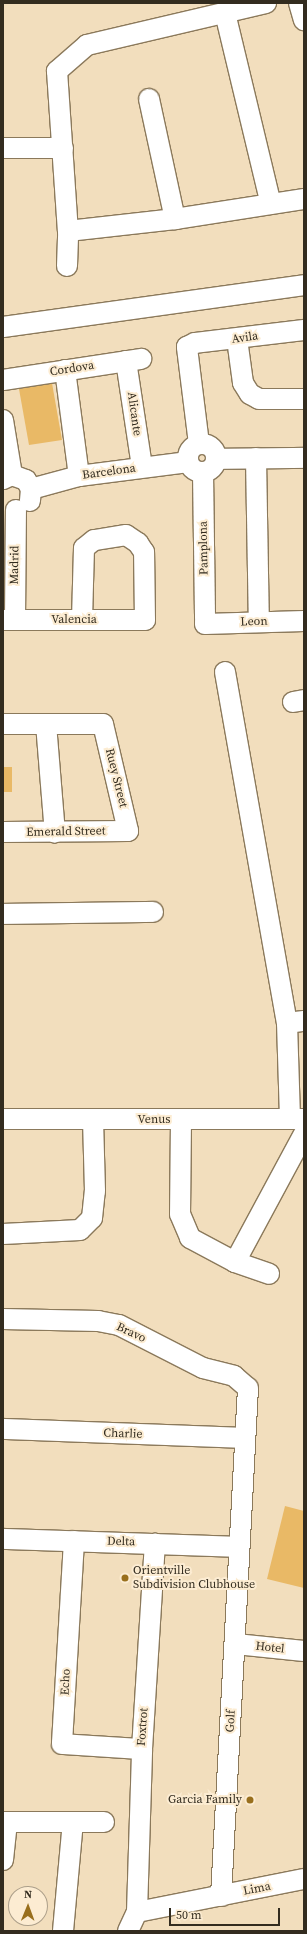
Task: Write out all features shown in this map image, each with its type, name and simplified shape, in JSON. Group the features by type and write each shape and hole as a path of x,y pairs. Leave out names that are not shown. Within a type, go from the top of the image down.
{"street":[{"path":"67,266 68,232 57,71 88,45 266,3"},
{"path":"299,3 304,20"},
{"path":"225,13 271,204"},
{"path":"149,98 175,219"},
{"path":"3,148 63,148"},
{"path":"68,232 175,219 304,199"},
{"path":"3,327 304,285"},
{"name":"Avila","path":"202,464 211,447 198,444 187,347 195,343 304,330"},
{"path":"238,339 243,383 250,394 259,399 304,399"},
{"name":"Cordova","path":"3,380 134,360"},
{"name":"Alicante","path":"134,360 142,467"},
{"path":"65,370 79,476"},
{"path":"3,420 8,477 26,480 31,489 26,505 9,508"},
{"path":"256,458 259,622"},
{"name":"Barcelona","path":"31,489 79,476 142,467 202,464 256,458 304,458"},
{"name":"Pamplona","path":"202,464 205,624"},
{"name":"Madrid","path":"9,508 9,620"},
{"name":"Valencia","path":"9,620 82,620 145,620 144,552 138,543 126,535 94,540 84,548 82,620"},
{"name":"Leon","path":"205,624 304,621"},
{"path":"225,672 296,1022 297,1119"},
{"path":"3,724 46,724 55,833"},
{"name":"Ruey Street","path":"46,724 103,724 128,831"},
{"name":"Emerald Street","path":"3,832 55,833 128,831"},
{"path":"3,914 153,912"},
{"name":"Venus","path":"3,1119 297,1119"},
{"path":"3,1234 80,1230 92,1218 96,1191 93,1120"},
{"path":"181,1120 180,1214 190,1238 235,1262 269,1274"},
{"path":"235,1262 304,1134"},
{"name":"Bravo","path":"3,1319 98,1321 118,1325 204,1368 234,1376 248,1388"},
{"name":"Golf","path":"221,1896 236,1644 243,1438 248,1388"},
{"name":"Charlie","path":"3,1429 243,1438"},
{"name":"Delta","path":"3,1539 239,1547"},
{"name":"Echo","path":"74,1541 62,1744 142,1749"},
{"name":"Foxtrot","path":"138,1912 142,1749 155,1543"},
{"name":"Hotel","path":"236,1644 304,1651"},
{"path":"3,1860 5,1822 104,1822"},
{"path":"62,1931 74,1822"},
{"name":"Lima","path":"138,1912 304,1879"},
{"path":"128,1931 138,1912"}],"shaded area":[{"path":"52,383 62,440 29,445 19,389"},
{"path":"3,767 12,767 12,792 3,792"},
{"path":"285,1506 304,1511 304,1588 267,1579"}],"place":[{"name":"Orientville Subdivision Clubhouse","path":"125,1578"},
{"name":"Garcia Family","path":"250,1800"}]}
